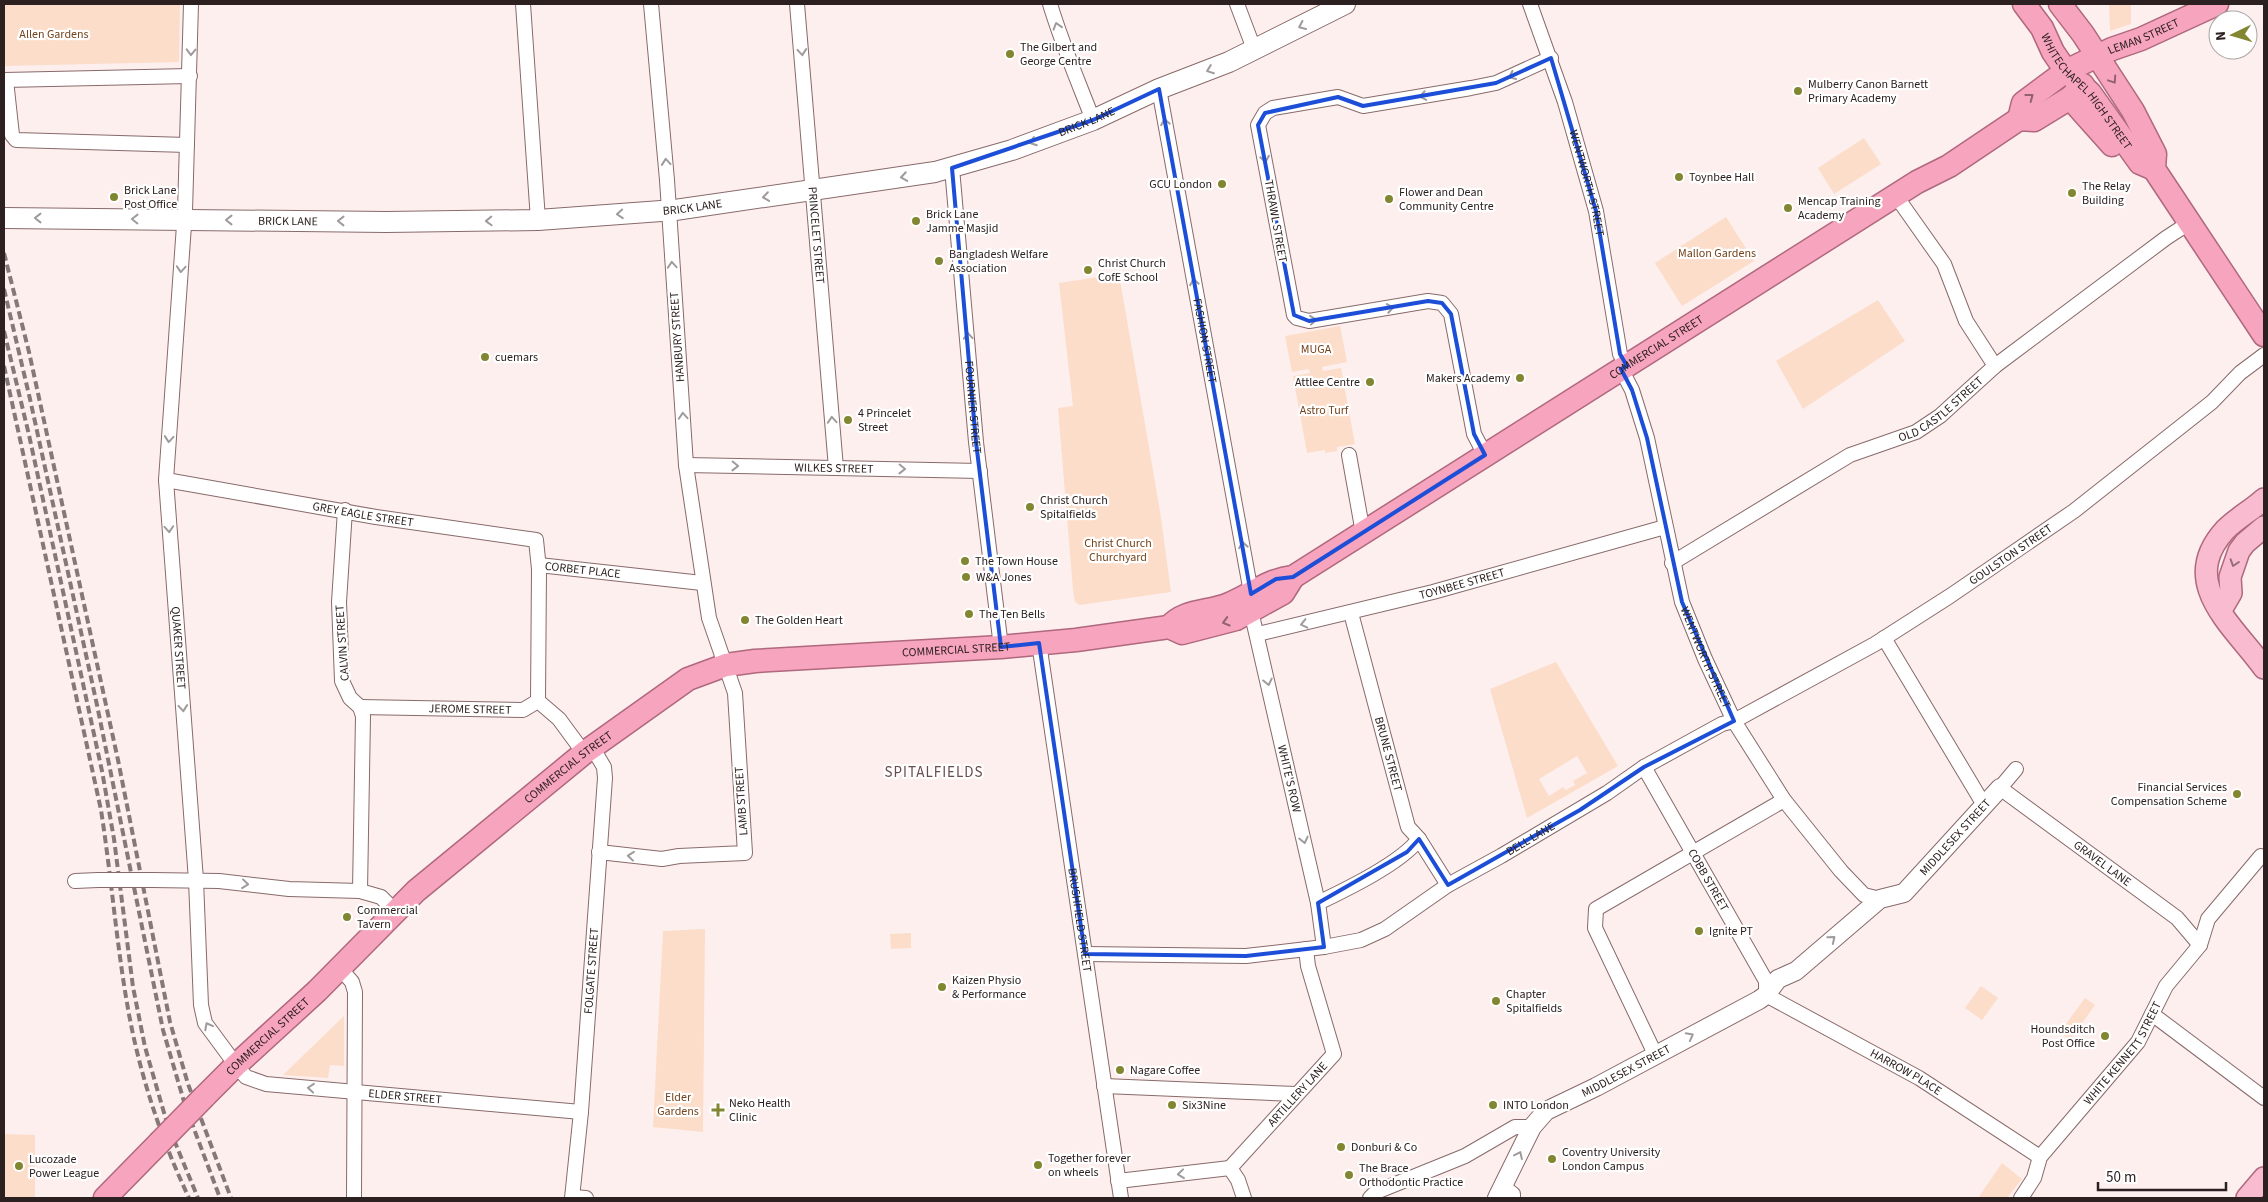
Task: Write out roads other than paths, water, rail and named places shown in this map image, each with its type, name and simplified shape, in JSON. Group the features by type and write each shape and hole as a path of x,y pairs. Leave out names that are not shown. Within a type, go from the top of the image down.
{"highway":[{"name":"WHITECHAPEL HIGH STREET","path":"2024,4 2042,28 2053,52 2142,126 2155,154 2154,169"},
{"path":"2047,4 2080,75"},
{"name":"WHITECHAPEL HIGH STREET","path":"2060,4 2080,75 2109,144 2132,153 2140,163 2154,169 2264,335"},
{"name":"LEMAN STREET","path":"2080,75 2112,49 2141,40 2217,4"},
{"name":"COMMERCIAL STREET","path":"105,1198 236,1065 340,968 395,911 458,855 588,750 688,679 726,665 766,660 1001,647 1076,640 1169,627 1178,617 1222,606 1252,602 1283,593 1293,576 1917,182 1949,166 2019,119 2022,103 2080,75"}],"main road":[{"name":"BRICK LANE","path":"9,218 480,222 538,220 669,210 814,191 935,172 1012,150 1093,120 1159,89 1229,62 1345,4"},
{"path":"2264,499 2227,528 2210,553 2207,567 2208,590 2212,599 2264,668"},
{"path":"2221,610 2231,593 2230,577 2239,551 2245,543 2264,527"},
{"path":"2247,1198 2264,1178"}],"street":[{"name":"QUAKER STREET","path":"191,4 184,220 166,480 196,880 201,1004 205,1023 236,1065"},
{"path":"523,4 538,220"},
{"name":"HANBURY STREET","path":"651,4 669,210 686,465 702,583 714,637 726,665"},
{"name":"PRINCELET STREET","path":"797,4 836,468"},
{"path":"1050,4 1063,47 1093,120"},
{"path":"1237,4 1254,49"},
{"name":"WENTWORTH STREET","path":"1530,4 1551,58 1596,211 1620,354 1647,438 1682,602 1705,659 1734,721 1784,800 1841,871 1864,895 1880,899"},
{"name":"THRAWL STREET","path":"1485,455 1474,434 1451,314 1442,303 1428,301 1309,322 1297,318 1291,309 1258,125 1265,113 1273,108 1338,97 1363,106 1427,96 1496,83 1551,58"},
{"path":"187,144 16,140 12,135 5,80 190,76"},
{"name":"FASHION STREET","path":"1159,89 1252,602"},
{"name":"FOURNIER STREET","path":"952,168 980,471 1001,647"},
{"path":"1896,196 1944,264 1966,321 1995,366"},
{"name":"OLD CASTLE STREET","path":"1672,562 1850,455 1916,432 1940,416 1995,366 2166,238 2189,223"},
{"name":"GOULSTON STREET","path":"1734,721 1884,638 1950,596 2074,510 2212,402 2240,373 2264,355"},
{"path":"1349,456 1362,533"},
{"name":"WILKES STREET","path":"686,465 980,471"},
{"name":"GREY EAGLE STREET","path":"166,480 345,510 376,517 536,540 539,564"},
{"name":"CALVIN STREET","path":"345,510 339,602 342,681 350,698 360,707"},
{"name":"TOYNBEE STREET","path":"1258,634 1351,613 1665,527"},
{"name":"CORBET PLACE","path":"538,701 539,564 702,583"},
{"name":"WHITE'S ROW","path":"1252,602 1318,903 1324,947"},
{"name":"BRUNE STREET","path":"1351,613 1408,826 1419,839 1448,884"},
{"path":"1884,638 1984,805"},
{"name":"BRUSHFIELD STREET","path":"1039,643 1121,1198"},
{"name":"LAMB STREET","path":"599,852 662,859 679,856 745,853 735,693 726,665"},
{"path":"538,701 559,719 588,750"},
{"name":"JEROME STREET","path":"360,707 523,710 538,701"},
{"path":"360,707 363,716 360,891"},
{"name":"BELL LANE","path":"1085,954 1246,956 1324,947 1361,940 1385,929 1448,884 1580,810 1644,767 1722,724 1734,721"},
{"name":"FOLGATE STREET","path":"577,1198 581,1112 605,778 604,766 588,750"},
{"name":"COBB STREET","path":"1644,767 1766,981 1766,995"},
{"name":"MIDDLESEX STREET","path":"1505,1194 1532,1127 1546,1111 1596,1087 1766,995 1778,979 1796,971 1880,899 1904,893 2016,769"},
{"name":"GRAVEL LANE","path":"2000,788 2177,918 2200,945"},
{"path":"1655,1054 1595,928 1596,909 1784,800"},
{"path":"1318,903 1359,882 1407,852 1419,839"},
{"path":"2200,945 2208,919 2261,856"},
{"path":"75,881 196,880 290,889 360,891 381,897 395,911"},
{"name":"WHITE KENNETT STREET","path":"2040,1157 2138,1042 2166,986 2200,945"},
{"name":"ARTILLERY LANE","path":"1230,1168 1334,1054 1308,966 1306,949"},
{"path":"340,968 352,982 355,992 354,1198"},
{"name":"HARROW PLACE","path":"1766,995 1919,1078 2040,1157"},
{"path":"2152,1014 2264,1098"},
{"name":"ELDER STREET","path":"236,1065 246,1077 266,1084 581,1112"},
{"path":"1104,1086 1296,1094"},
{"path":"1374,1196 1465,1156 1515,1127 1532,1127"},
{"path":"2021,1198 2034,1178 2040,1157"},
{"path":"1118,1181 1230,1168 1238,1180 1244,1198"}],"railway":[{"path":"4,253 29,352 118,760 170,1022 188,1084 231,1198"},
{"path":"4,289 97,705 163,1030 185,1105 220,1198"},
{"path":"4,331 29,435 102,771 114,839 133,987 145,1047 167,1123 198,1198"},
{"path":"4,366 101,810 127,1003 137,1053 151,1102 178,1175 189,1198"}],"place":[{"name":"The Gilbert and George Centre","path":"1010,54"},
{"name":"Mulberry Canon Barnett Primary Academy","path":"1798,91"},
{"name":"Toynbee Hall","path":"1679,177"},
{"name":"GCU London","path":"1222,184"},
{"name":"The Relay Building","path":"2072,193"},
{"name":"Brick Lane Post Office","path":"114,197"},
{"name":"Flower and Dean Community Centre","path":"1389,199"},
{"name":"Mencap Training Academy","path":"1788,208"},
{"name":"Brick Lane Jamme Masjid","path":"916,221"},
{"name":"Bangladesh Welfare Association","path":"939,261"},
{"name":"Christ Church CofE School","path":"1088,270"},
{"name":"cuemars","path":"485,357"},
{"name":"Makers Academy","path":"1520,378"},
{"name":"Attlee Centre","path":"1370,382"},
{"name":"4 Princelet Street","path":"848,420"},
{"name":"Christ Church Spitalfields","path":"1030,507"},
{"name":"The Town House","path":"965,561"},
{"name":"W&A Jones","path":"966,577"},
{"name":"The Ten Bells","path":"969,614"},
{"name":"The Golden Heart","path":"745,620"},
{"name":"Financial Services Compensation Scheme","path":"2237,794"},
{"name":"Commercial Tavern","path":"347,917"},
{"name":"Ignite PT","path":"1699,931"},
{"name":"Kaizen Physio & Performance","path":"942,987"},
{"name":"Chapter Spitalfields","path":"1496,1001"},
{"name":"Houndsditch Post Office","path":"2105,1036"},
{"name":"Nagare Coffee","path":"1120,1070"},
{"name":"Six3Nine","path":"1172,1105"},
{"name":"INTO London","path":"1493,1105"},
{"name":"Neko Health Clinic","path":"718,1110"},
{"name":"Donburi & Co","path":"1341,1147"},
{"name":"Coventry University London Campus","path":"1552,1159"},
{"name":"Together forever on wheels","path":"1038,1165"},
{"name":"Lucozade Power League","path":"19,1166"},
{"name":"The Brace Orthodontic Practice","path":"1349,1175"}],"district":[{"name":"SPITALFIELDS","path":"934,772"}],"park label":[{"name":"Allen Gardens","path":"54,34"},
{"name":"Mallon Gardens","path":"1717,253"},
{"name":"MUGA","path":"1316,349"},
{"name":"Astro Turf","path":"1324,410"},
{"name":"Christ Church Churchyard","path":"1118,550"},
{"name":"Elder Gardens","path":"678,1104"}]}
